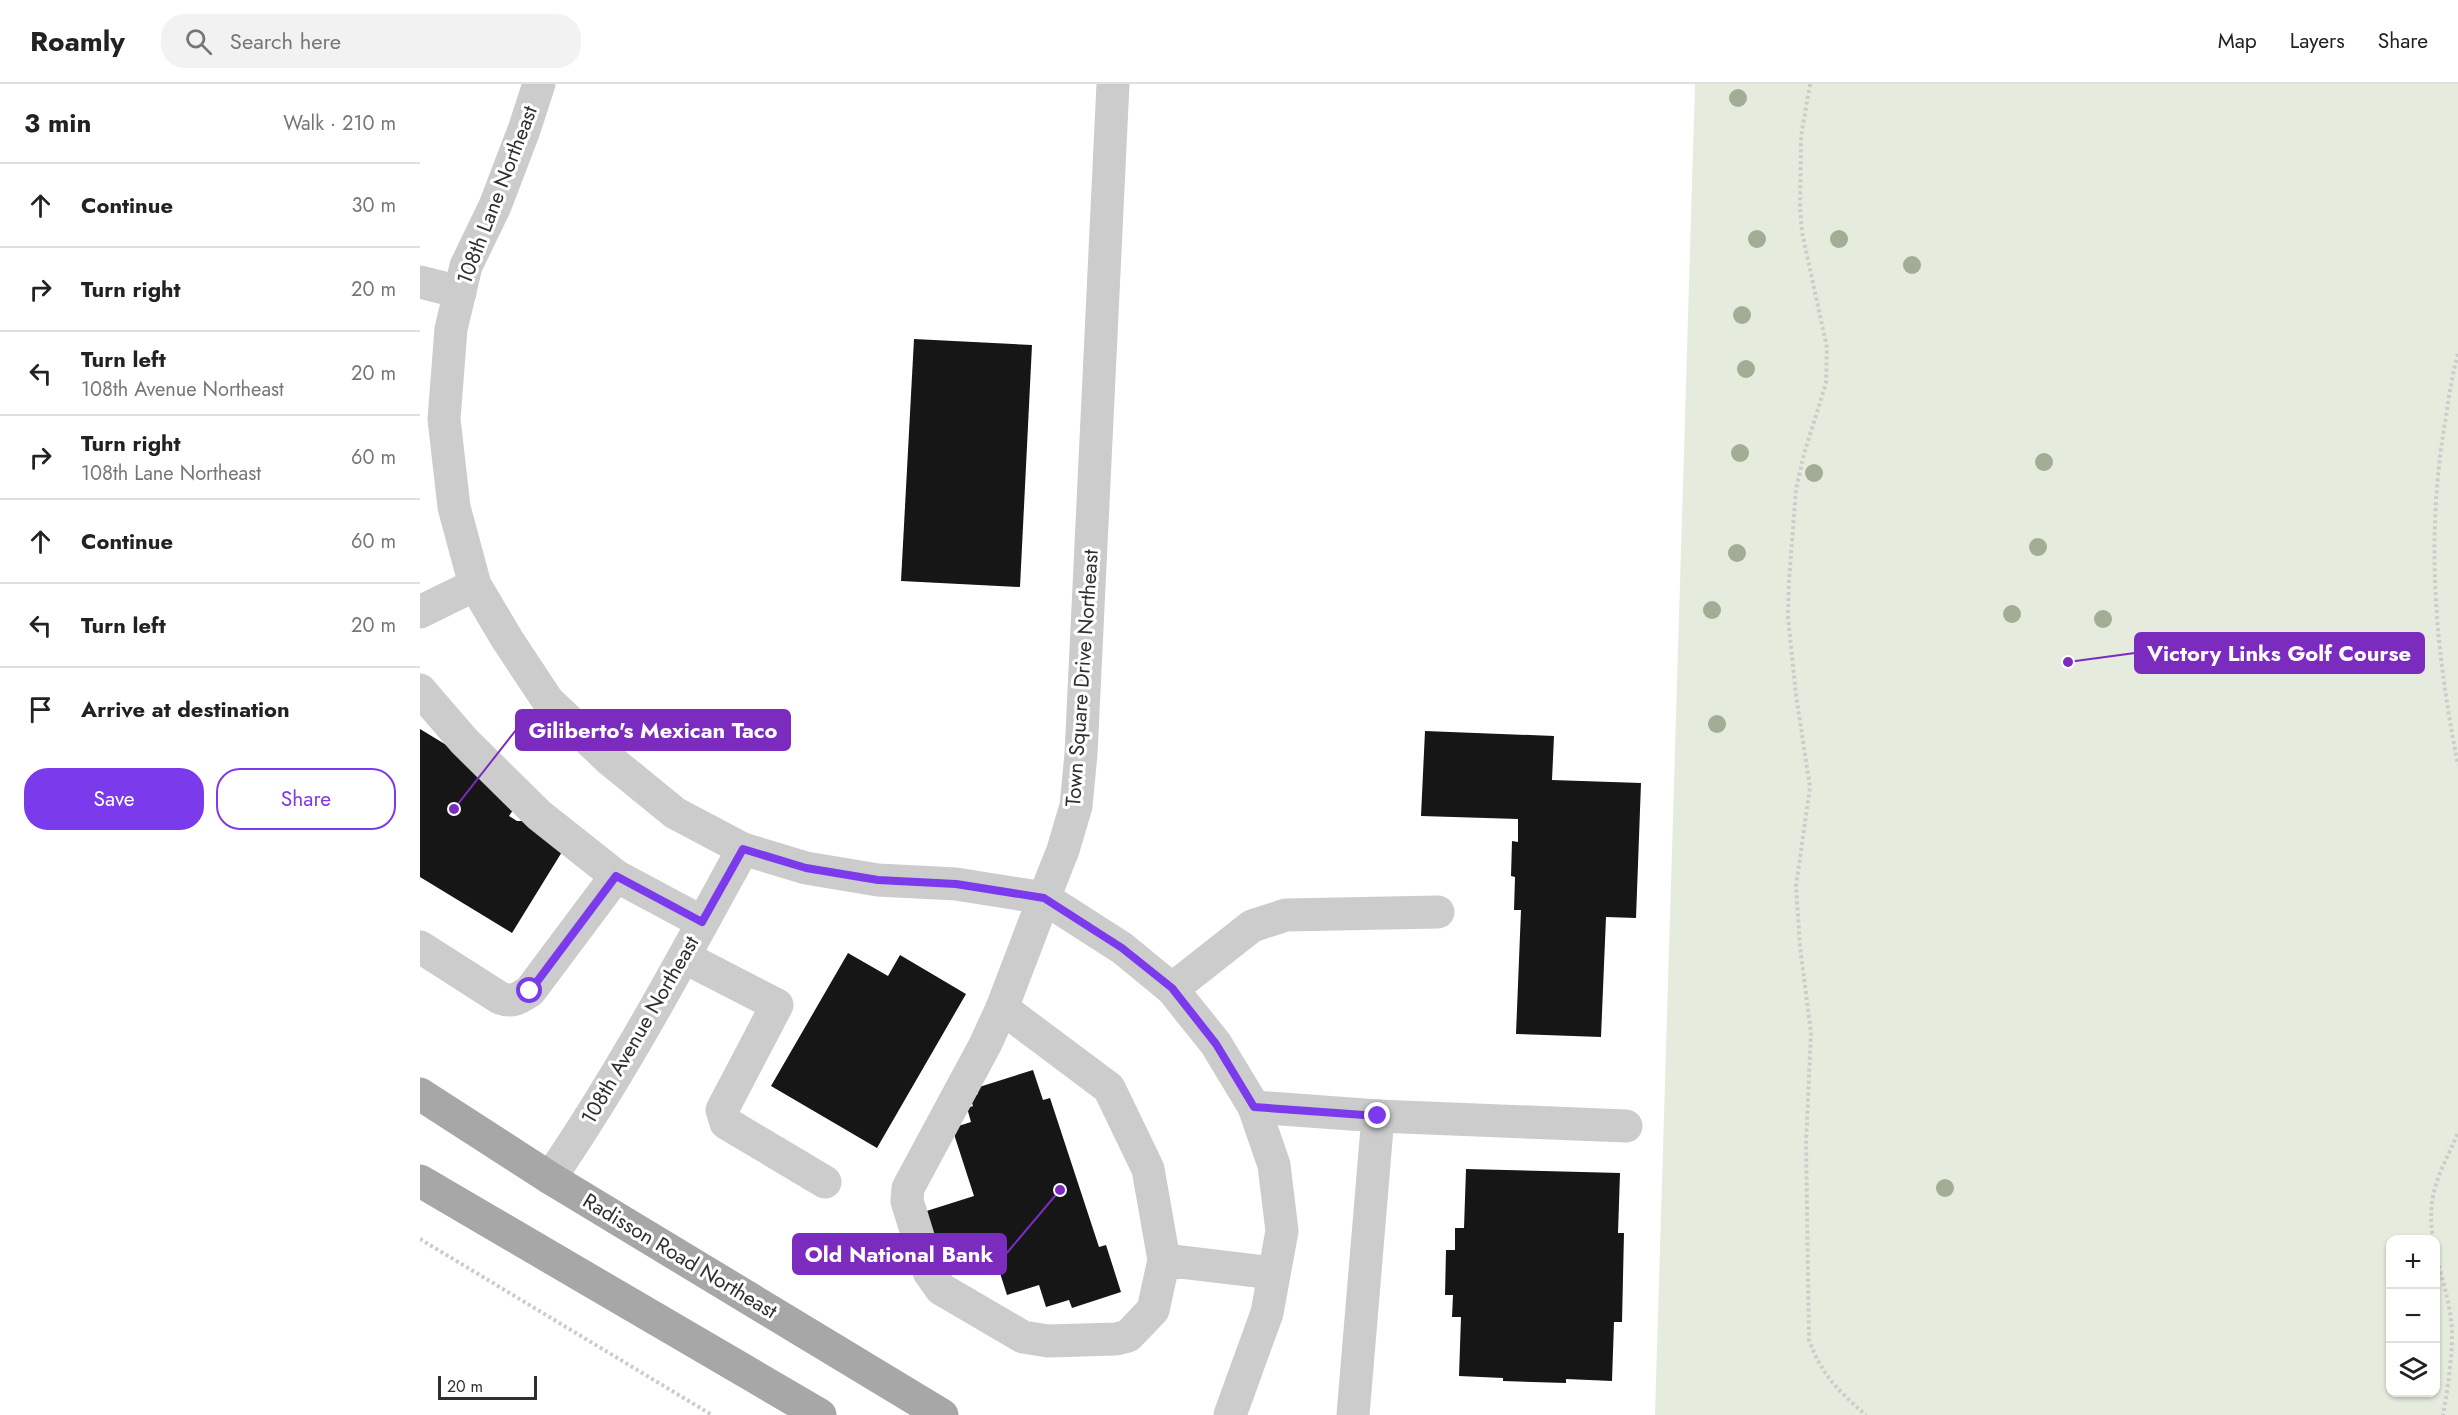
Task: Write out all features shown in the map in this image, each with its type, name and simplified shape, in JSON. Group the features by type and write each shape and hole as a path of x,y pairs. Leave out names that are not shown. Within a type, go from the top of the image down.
{"main road":[{"name":"Radisson Road Northeast","path":"420,1094 550,1178 942,1415"},
{"path":"420,1181 820,1415"}],"street":[{"name":"108th Lane Northeast","path":"539,84 495,206 466,266 451,329 444,419 454,507 475,585 507,639 548,701 609,760 675,813 743,849 806,868 858,876 956,884 1044,898"},
{"name":"Town Square Drive Northeast","path":"1113,84 1082,754 1076,806 1063,850 1002,1008 985,1045 908,1188 907,1201 929,1272 941,1289 1023,1337 1048,1341 1083,1341 1116,1340 1128,1336 1153,1310 1164,1260"},
{"path":"420,282 460,292"},
{"path":"420,612 475,585"},
{"path":"420,690 464,741 538,815 616,876 702,922"},
{"name":"108th Avenue Northeast","path":"550,1178 578,1138 684,957 743,849"},
{"path":"420,947 500,998 508,1001 516,1000 530,991 616,876"},
{"path":"1044,898 1122,948 1172,988 1216,1044 1254,1107 1274,1165 1282,1231 1268,1313 1230,1415"},
{"path":"1172,988 1252,926 1286,915 1438,912"},
{"path":"684,957 777,1005 722,1110 726,1123 825,1182"},
{"path":"1002,1008 1109,1088 1148,1169 1164,1260 1274,1273"},
{"path":"1254,1107 1378,1116 1626,1126"},
{"path":"1353,1415 1378,1116"}],"path":[{"path":"1810,84 1801,137 1800,207 1802,232 1827,348 1826,383 1804,454 1796,489 1788,593 1794,683 1809,787 1796,886 1800,947 1812,1032 1806,1144 1809,1340 1816,1360 1838,1390 1866,1415"},
{"path":"2458,354 2441,445 2435,497 2433,550 2438,648 2458,765"},
{"path":"2433,1235 2430,1207 2434,1185 2458,1133"},
{"path":"420,1239 712,1415"},
{"path":"2440,1270 2452,1331 2449,1386 2444,1415"}],"green space":[{"path":"1695,84 2458,84 2458,1415 1655,1415"}],"building":[{"path":"914,339 1032,345 1020,587 901,581"},
{"path":"420,729 481,766 513,810 509,816 522,821 565,847 512,933 420,877"},
{"path":"1425,731 1554,736 1552,780 1641,783 1636,918 1606,917 1601,1037 1516,1034 1521,910 1514,910 1515,877 1511,876 1512,841 1518,842 1518,819 1421,816"},
{"path":"848,953 888,976 900,955 966,994 877,1148 771,1086"},
{"path":"1033,1070 1043,1100 1050,1098 1099,1247 1106,1245 1121,1292 1072,1308 1069,1300 1046,1307 1039,1285 1007,1295 991,1245 932,1264 917,1214 974,1196 952,1128 971,1122 967,1108 973,1106 970,1096 978,1094 976,1088"},
{"path":"1466,1169 1620,1173 1618,1233 1624,1233 1622,1322 1614,1322 1612,1381 1566,1379 1566,1383 1503,1381 1503,1378 1459,1376 1461,1317 1452,1317 1453,1295 1445,1295 1446,1250 1455,1250 1455,1228 1464,1228"}],"place":[{"name":"Victory Links Golf Course","path":"2068,662"},
{"name":"Giliberto's Mexican Taco","path":"454,809"},
{"name":"Old National Bank","path":"1060,1190"}],"route":[{"path":"530,991 616,876 702,922 743,849 806,868 878,880 956,884 1044,898 1122,948 1172,988 1216,1044 1254,1107 1378,1116"}]}
